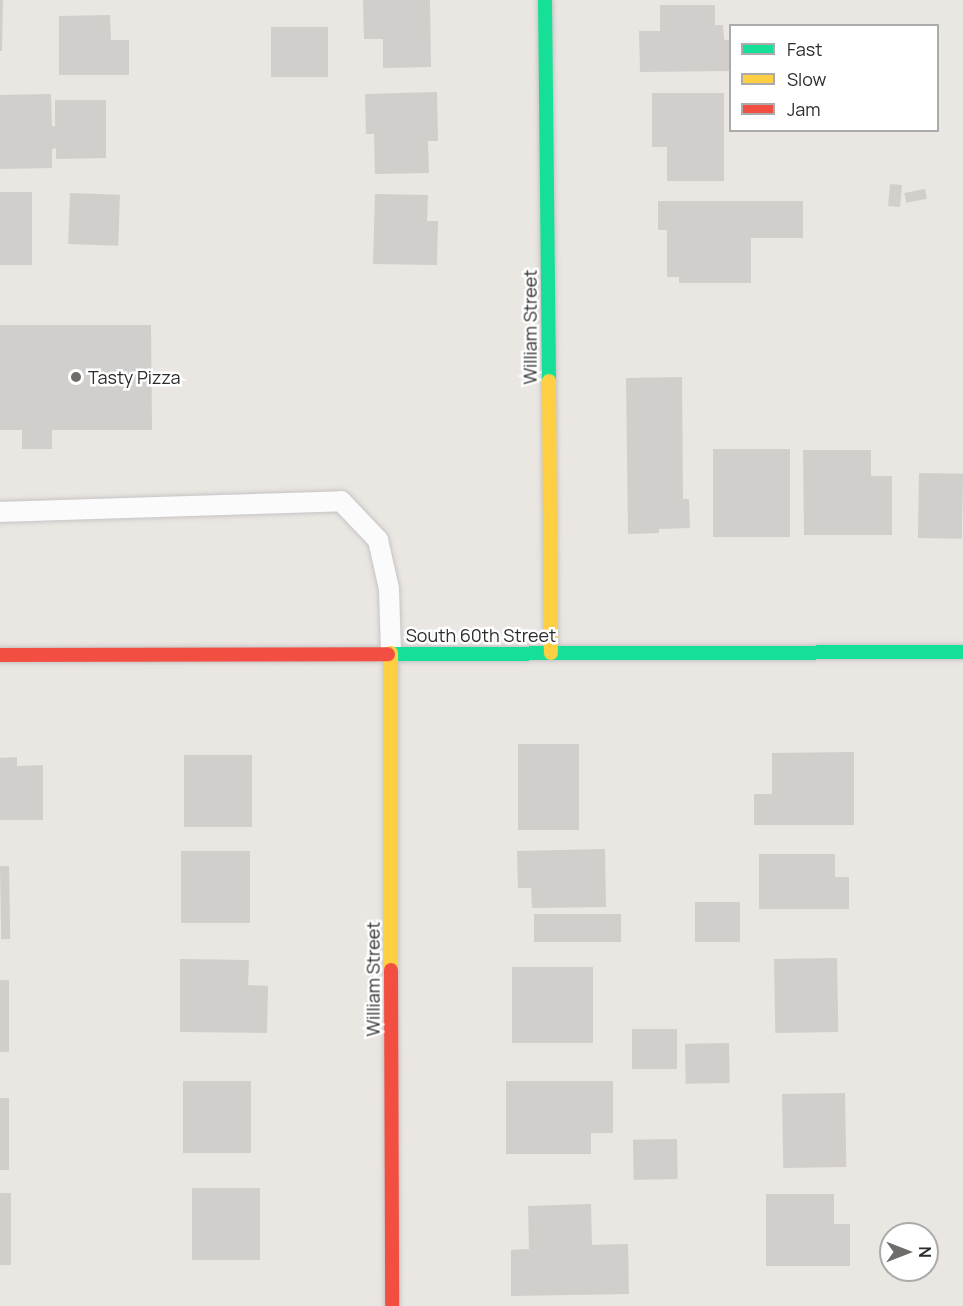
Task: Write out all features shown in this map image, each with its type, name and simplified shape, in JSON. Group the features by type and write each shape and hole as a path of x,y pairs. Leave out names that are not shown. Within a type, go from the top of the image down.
{"street":[{"name":"William Street","path":"546,0 551,653"},
{"name":"South 60th Street","path":"0,655 963,652"},
{"name":"William Street","path":"391,653 392,1306"}],"lane":[{"path":"0,512 341,501 378,540 388,589 391,653"}],"building":[{"path":"0,0 3,0 2,51 0,51"},
{"path":"363,0 430,0 431,67 383,68 383,39 364,39"},
{"path":"660,5 715,5 715,25 723,25 724,40 729,40 729,71 640,72 639,31 660,31"},
{"path":"110,15 111,40 129,40 129,75 59,75 59,16"},
{"path":"271,27 328,27 328,77 271,77"},
{"path":"437,92 438,141 428,141 429,173 375,174 374,134 366,134 365,94"},
{"path":"652,93 724,93 724,181 667,181 667,147 652,147"},
{"path":"51,94 52,126 55,126 55,100 106,100 106,158 56,159 56,148 52,149 52,168 0,169 0,95"},
{"path":"890,184 902,185 900,207 888,206"},
{"path":"925,189 927,199 906,203 904,193"},
{"path":"0,192 32,192 32,265 0,265"},
{"path":"70,193 120,195 118,246 68,244"},
{"path":"375,194 428,195 427,221 438,221 437,265 373,264"},
{"path":"658,201 803,201 803,238 751,238 751,283 679,283 679,277 667,277 667,230 658,230"},
{"name":"Tasty Pizza","path":"0,325 151,325 152,430 52,430 52,449 22,449 22,430 0,430"},
{"path":"682,377 683,499 689,499 690,528 659,529 659,533 628,534 626,378"},
{"path":"713,449 790,449 790,537 713,537"},
{"path":"803,450 871,450 871,476 892,476 892,535 804,535"},
{"path":"919,473 963,474 962,539 918,538"},
{"path":"518,744 579,744 579,830 518,830"},
{"path":"854,752 854,825 754,825 754,794 772,794 772,753"},
{"path":"184,755 252,755 252,827 184,827"},
{"path":"17,757 17,766 43,765 43,820 0,820 0,758"},
{"path":"605,849 606,907 532,908 531,888 518,888 517,851"},
{"path":"181,851 250,851 250,923 181,923"},
{"path":"759,854 835,854 835,877 849,877 849,909 759,909"},
{"path":"0,866 9,866 10,939 1,939"},
{"path":"695,902 740,902 740,942 695,942"},
{"path":"534,914 621,914 621,942 534,942"},
{"path":"837,958 838,1032 775,1033 774,959"},
{"path":"180,959 249,960 248,985 268,986 267,1033 180,1032"},
{"path":"512,967 593,967 593,1043 512,1043"},
{"path":"0,980 9,980 9,1052 0,1052"},
{"path":"632,1029 677,1029 677,1069 632,1069"},
{"path":"729,1043 730,1083 686,1084 685,1044"},
{"path":"183,1081 251,1081 251,1153 183,1153"},
{"path":"506,1081 613,1081 613,1133 591,1133 591,1154 506,1154"},
{"path":"845,1093 846,1167 783,1168 782,1094"},
{"path":"0,1098 9,1098 9,1170 0,1170"},
{"path":"677,1139 678,1179 634,1180 633,1140"},
{"path":"192,1188 260,1188 260,1260 192,1260"},
{"path":"0,1193 11,1193 11,1265 0,1265"},
{"path":"766,1194 834,1194 834,1224 850,1224 850,1266 766,1266"},
{"path":"591,1204 592,1245 628,1244 629,1294 511,1296 511,1250 529,1249 528,1206"}],"traffic: fast":[{"path":"545,0 549,381"},
{"path":"388,654 963,652"}],"traffic: slow":[{"path":"549,381 551,653"},
{"path":"391,653 391,970"}],"traffic: jam":[{"path":"0,655 388,654"},
{"path":"391,970 392,1306"}],"place":[{"name":"Tasty Pizza","path":"76,377"}]}
